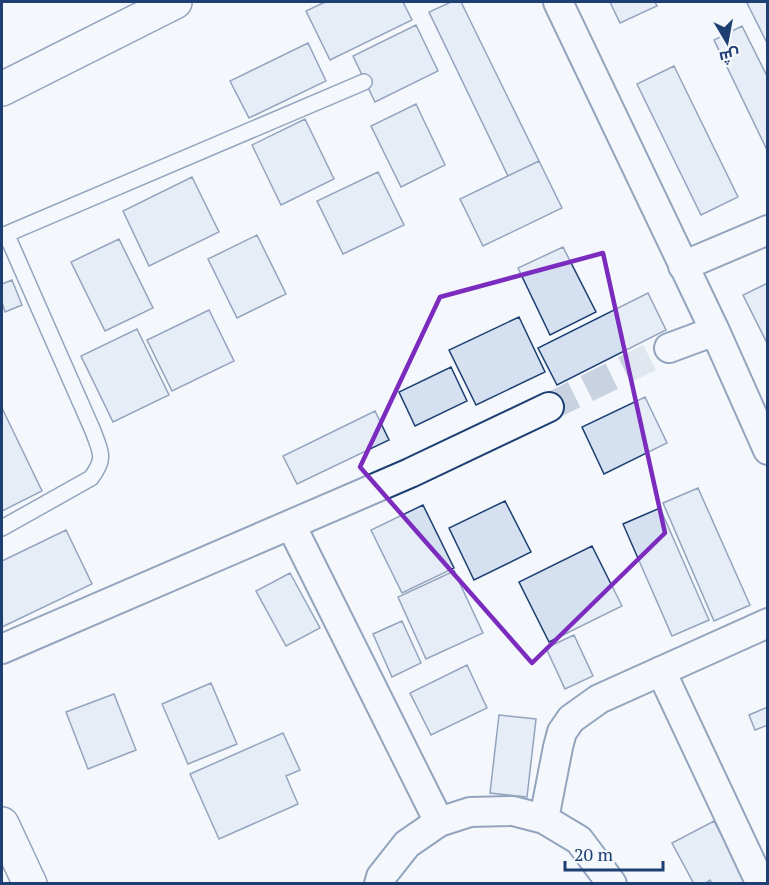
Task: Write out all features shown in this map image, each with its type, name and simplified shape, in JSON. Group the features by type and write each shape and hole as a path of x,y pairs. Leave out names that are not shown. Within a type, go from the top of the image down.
{"main road":[{"path":"2,89 175,2"},
{"path":"2,824 30,884"}],"street":[{"path":"558,2 715,331 768,450"},
{"path":"682,266 768,230"},
{"path":"669,348 715,331"},
{"path":"2,649 410,473 549,407"},
{"path":"291,525 439,822"},
{"path":"544,819 562,732 571,718 599,699 768,623"},
{"path":"661,671 761,884"},
{"path":"379,884 381,877 407,844 439,822 470,812 513,811 544,819 579,840 612,884"}],"lane":[{"path":"2,237 364,82"},
{"path":"2,237 9,240 100,450 100,465 91,478 2,528"}],"highlighted area":[{"path":"603,253 665,533 532,663 360,467 440,297"}],"building":[{"path":"325,2 403,2 412,20 330,60 306,11"},
{"path":"451,2 461,2 539,161 508,176 429,12"},
{"path":"610,2 655,2 657,6 620,23"},
{"path":"768,2 768,45 747,3"},
{"path":"416,25 438,71 375,102 353,56"},
{"path":"742,26 768,78 768,152 714,40"},
{"path":"308,43 326,81 249,118 230,81"},
{"path":"674,66 738,197 701,215 637,84"},
{"path":"416,104 445,165 401,187 371,126"},
{"path":"305,119 334,179 281,205 252,145"},
{"path":"539,161 562,208 483,246 460,199"},
{"path":"378,172 404,225 343,254 317,201"},
{"path":"192,177 219,232 149,266 123,211"},
{"path":"257,235 286,294 237,318 208,259"},
{"path":"119,239 153,308 105,331 71,262"},
{"path":"563,247 596,312 550,335 518,268"},
{"path":"12,280 22,305 5,312 2,302 2,284"},
{"path":"768,283 768,345 743,295"},
{"path":"648,293 666,330 557,385 538,348"},
{"path":"209,310 234,361 172,391 147,340"},
{"path":"519,317 545,372 476,405 449,350"},
{"path":"137,329 169,395 113,422 81,356"},
{"path":"451,367 467,401 415,426 399,392"},
{"path":"645,397 667,443 604,474 582,427"},
{"path":"2,408 42,491 2,511"},
{"path":"375,411 389,440 297,484 283,456"},
{"path":"698,488 750,605 714,621 663,503"},
{"path":"505,501 531,552 474,580 449,528"},
{"path":"423,505 454,568 402,593 371,530"},
{"path":"660,508 709,620 672,636 623,524"},
{"path":"66,530 92,584 2,627 2,561"},
{"path":"592,546 622,606 549,642 519,582"},
{"path":"454,571 483,633 426,659 398,597"},
{"path":"290,573 320,628 286,646 256,591"},
{"path":"402,621 421,663 392,677 373,634"},
{"path":"574,635 593,676 565,689 546,648"},
{"path":"467,665 487,708 431,735 410,693"},
{"path":"211,683 237,744 188,764 162,704"},
{"path":"114,694 136,750 88,769 66,712"},
{"path":"768,707 768,725 755,730 749,715"},
{"path":"499,715 536,719 527,797 490,793"},
{"path":"283,733 300,770 286,776 298,804 219,839 190,774"},
{"path":"714,821 747,884 712,884 710,880 704,884 694,884 672,843"}],"tunnel":[{"path":"549,407 669,348"}]}
